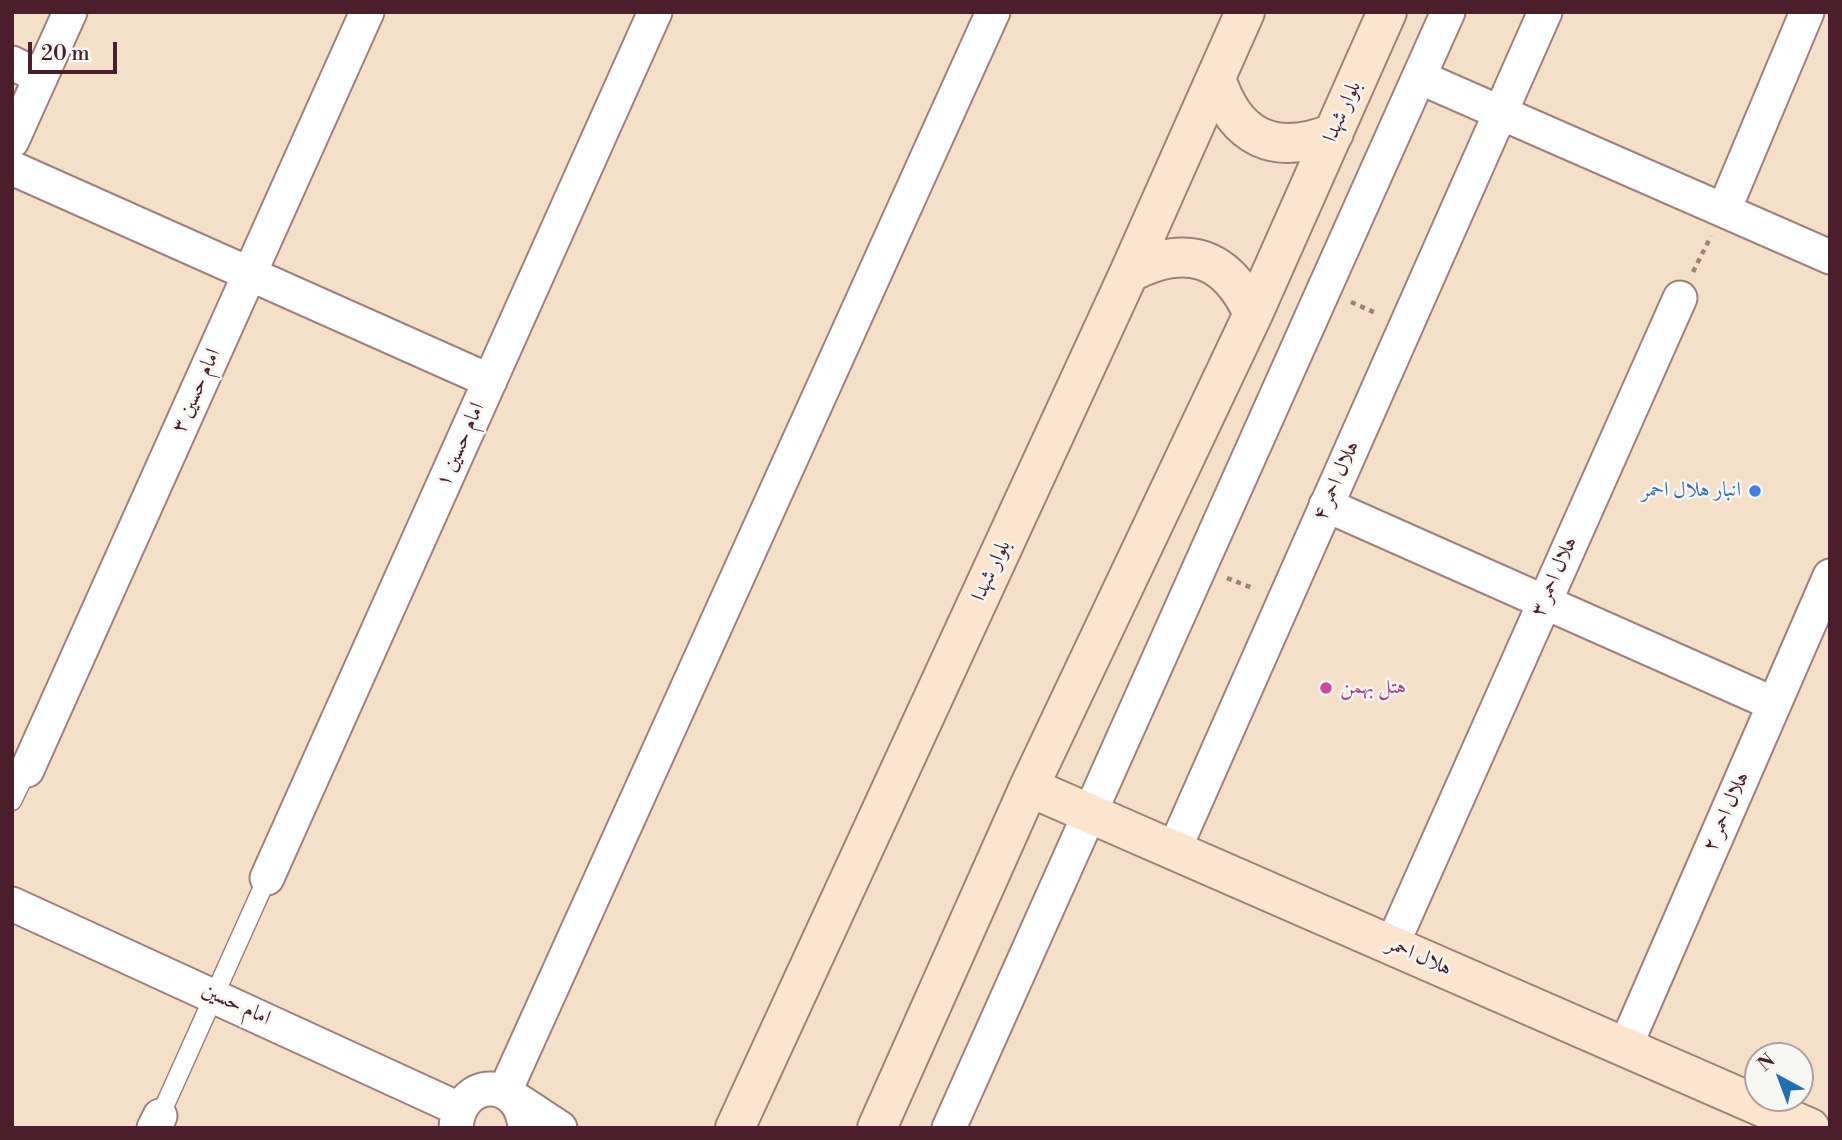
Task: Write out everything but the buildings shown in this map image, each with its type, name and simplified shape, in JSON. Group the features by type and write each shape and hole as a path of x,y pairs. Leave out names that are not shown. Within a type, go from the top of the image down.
{"main road":[{"name":"بلوار شهدا","path":"735,1128 1129,273 1245,12"},
{"name":"بلوار شهدا","path":"877,1128 1029,787 1253,314 1387,12"},
{"path":"1216,78 1224,102 1239,123 1260,137 1284,144 1310,143 1334,133"},
{"path":"1129,273 1152,261 1177,257 1202,261 1225,272 1242,291 1253,314"},
{"name":"هلال احمر","path":"1029,787 1810,1128"}],"street":[{"path":"12,141 27,70 70,12"},
{"name":"امام حسین ۳","path":"27,769 367,12"},
{"name":"امام حسین ۱","path":"267,878 655,12"},
{"path":"515,1106 993,12"},
{"path":"949,1128 1448,12"},
{"name":"هلال احمر ۴","path":"1174,850 1545,12"},
{"path":"1724,210 1807,12"},
{"path":"1419,77 1830,257"},
{"path":"12,168 490,381"},
{"name":"هلال احمر ۳","path":"1392,945 1680,298"},
{"path":"1326,505 1774,704"},
{"name":"هلال احمر ۲","path":"1625,1047 1774,704 1820,625 1830,576"},
{"name":"امام حسین","path":"12,904 214,995 458,1118"},
{"path":"458,1118 471,1095 487,1088 515,1106 560,1128"}],"lane":[{"path":"12,801 27,769"},
{"path":"157,1122 267,878"}],"path":[{"path":"1680,298 1724,210"},
{"path":"1324,290 1405,326"},
{"path":"1200,568 1284,601"}],"place":[{"name":"انبار هلال احمر","path":"1755,491"},
{"name":"هتل بهمن","path":"1326,688"}]}
